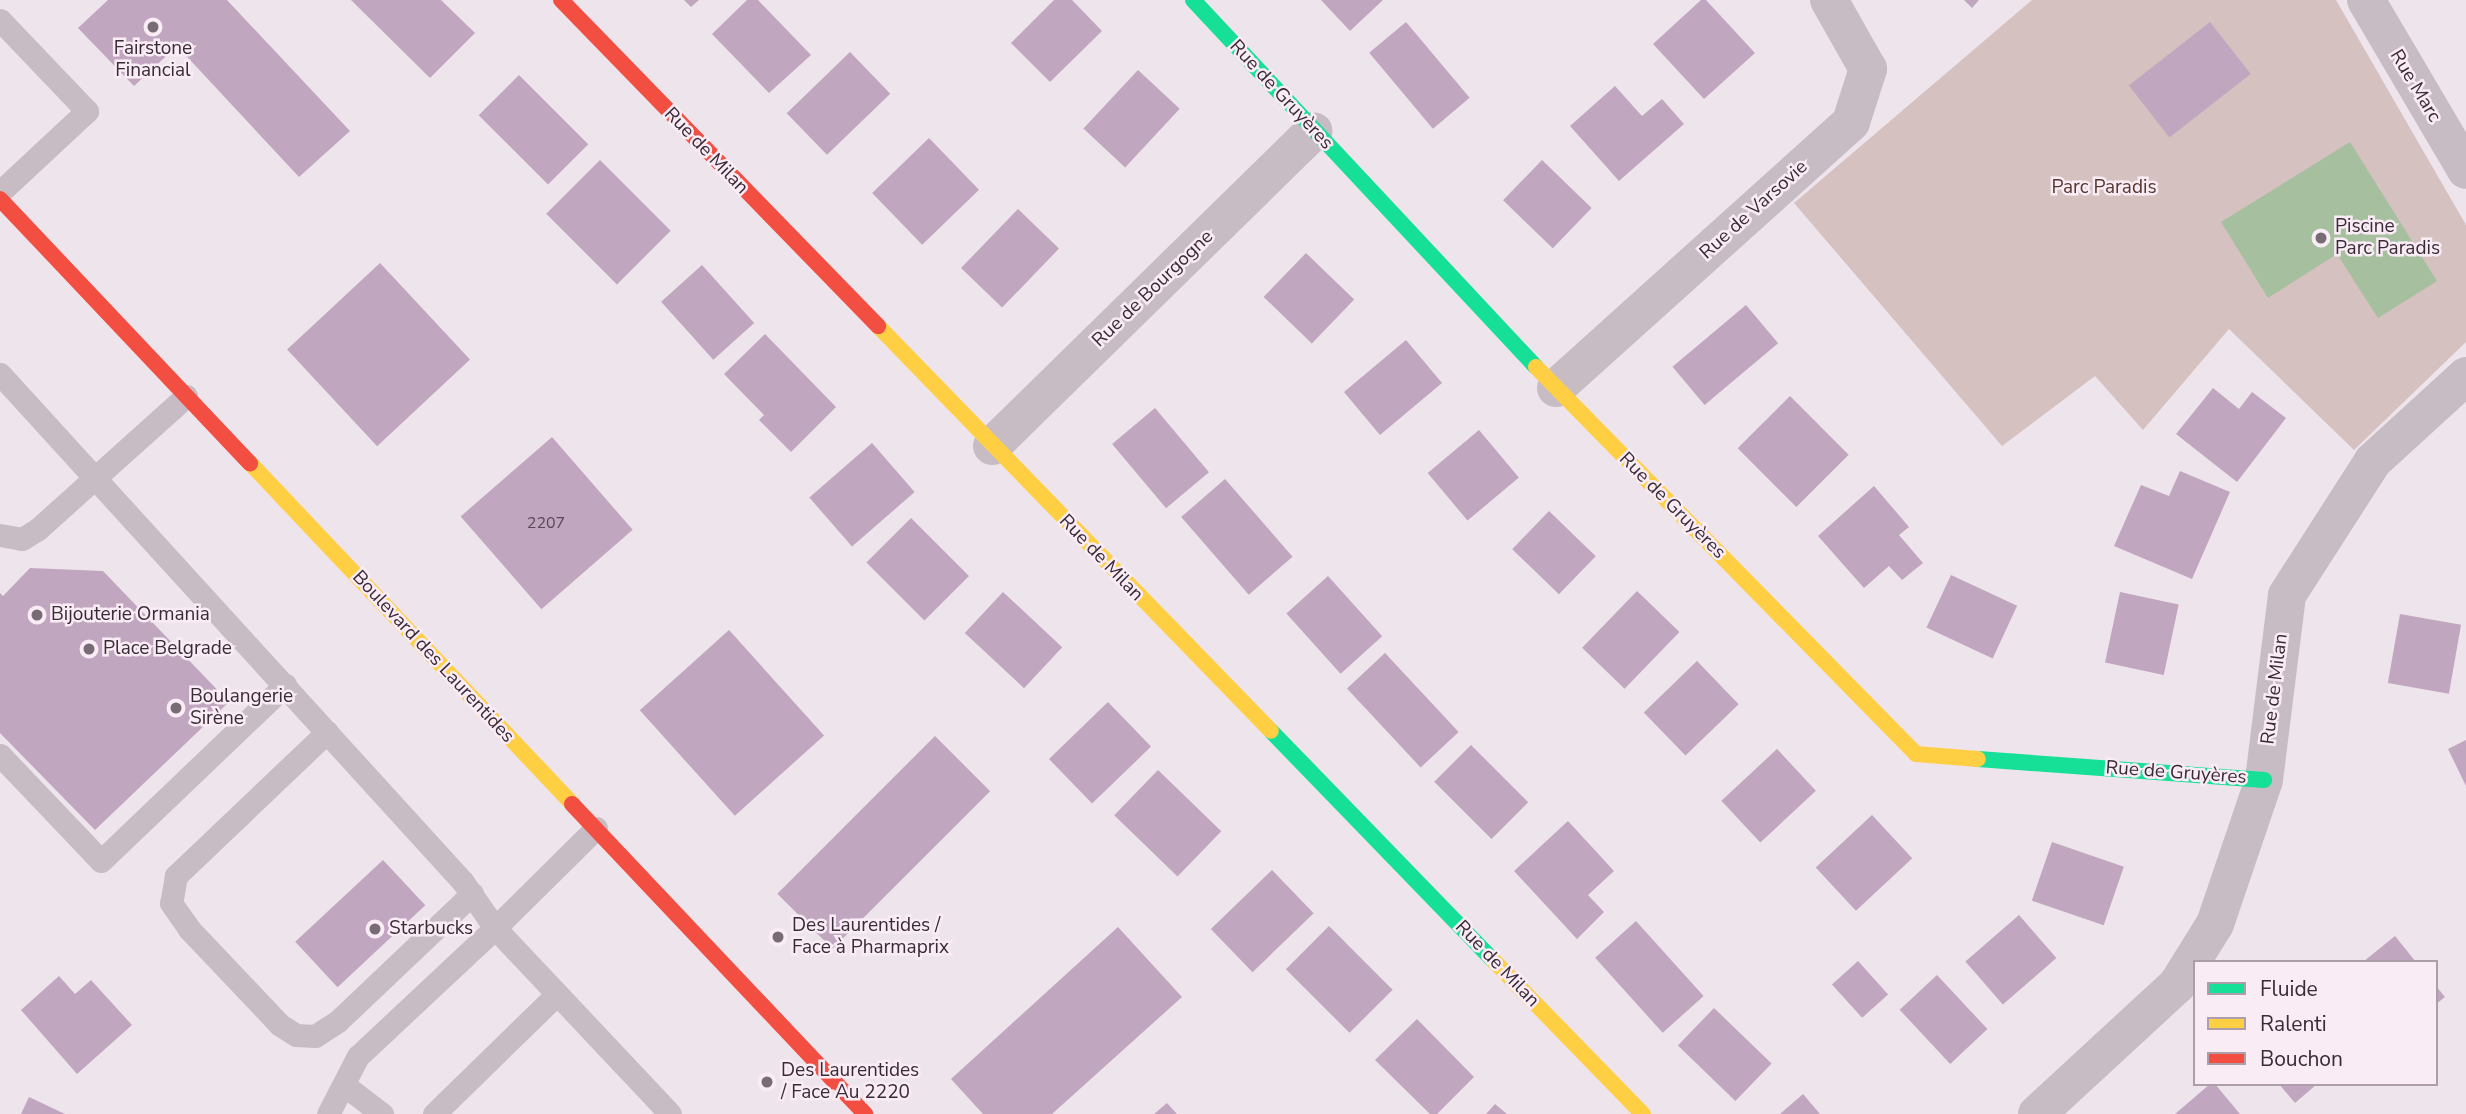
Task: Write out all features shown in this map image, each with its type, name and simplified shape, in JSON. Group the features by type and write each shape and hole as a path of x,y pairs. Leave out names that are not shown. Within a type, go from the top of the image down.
{"street":[{"name":"Rue de Milan","path":"561,0 1643,1114"},
{"name":"Rue de Gruyères","path":"1193,0 1556,388 1916,754 2264,780"},
{"name":"Rue de Varsovie","path":"1556,388 1851,122 1868,69 1829,0"},
{"name":"Rue Marc","path":"2366,0 2466,170"},
{"name":"Rue de Bourgogne","path":"992,446 1314,131"},
{"name":"Boulevard des Laurentides","path":"0,199 865,1114"},
{"name":"Rue de Milan","path":"2037,1114 2177,985 2215,924 2264,780 2287,595 2373,461 2466,376"}],"lane":[{"path":"0,20 87,111 0,192"},
{"path":"0,374 472,894 495,928 670,1114"},
{"path":"0,535 14,540 29,536 186,396"},
{"path":"0,755 101,861 285,685"},
{"path":"327,732 176,876 172,903 188,929 280,1025 296,1035 315,1036 338,1021 472,894"},
{"path":"328,1114 358,1056 495,928 596,828"},
{"path":"434,1114 558,994"},
{"path":"344,1085 382,1114"}],"green space":[{"name":"Parc Paradis","path":"2032,0 2336,0 2466,225 2466,342 2354,450 2229,329 2143,430 2095,376 2002,446 1794,203"}],"shaded area":[{"name":"Piscine Parc Paradis","path":"2350,142 2437,281 2378,318 2337,254 2268,298 2221,222"}],"building":[{"path":"108,0 227,0 350,131 299,177 177,46 134,86 78,28"},
{"path":"351,0 441,0 475,33 430,78"},
{"path":"684,0 699,0 691,7"},
{"path":"747,0 758,0 811,55 769,93 712,34"},
{"path":"1054,0 1072,0 1102,31 1050,82 1011,43"},
{"path":"1321,0 1383,0 1350,31"},
{"path":"1701,0 1706,0 1755,53 1704,99 1653,44"},
{"path":"1964,0 1979,0 1972,8"},
{"path":"1406,22 1470,98 1433,129 1369,53"},
{"path":"2210,22 2251,74 2169,137 2129,85"},
{"path":"850,52 890,94 827,155 787,113"},
{"path":"1138,70 1180,109 1125,167 1083,129"},
{"path":"519,75 588,144 548,185 479,115"},
{"path":"1615,86 1642,116 1662,99 1684,124 1619,181 1570,126"},
{"path":"929,138 979,190 922,245 872,193"},
{"path":"600,160 671,231 617,284 546,214"},
{"path":"1542,160 1592,208 1553,248 1503,200"},
{"path":"1018,209 1059,249 1002,308 961,268"},
{"path":"1306,253 1354,300 1312,343 1264,297"},
{"path":"380,263 470,360 377,446 287,350"},
{"path":"702,265 754,323 713,360 661,302"},
{"path":"1746,305 1778,343 1705,405 1672,367"},
{"path":"765,334 836,407 791,452 759,420 764,415 724,374"},
{"path":"1406,340 1442,383 1380,435 1344,392"},
{"path":"2213,388 2239,409 2252,392 2286,418 2237,482 2176,434"},
{"path":"1790,396 1849,455 1796,507 1738,448"},
{"path":"1155,408 1209,472 1166,508 1112,444"},
{"path":"1479,430 1519,477 1468,521 1428,473"},
{"path":"552,437 633,530 541,609 461,516"},
{"path":"872,443 915,492 852,547 809,497"},
{"path":"2180,471 2230,492 2192,579 2114,546 2141,485 2169,496"},
{"path":"1225,479 1293,557 1249,595 1181,517"},
{"path":"1874,486 1909,527 1899,535 1923,563 1902,580 1889,566 1864,588 1818,536"},
{"path":"1549,511 1596,556 1559,594 1512,549"},
{"path":"911,518 969,576 924,621 866,563"},
{"name":"Place Belgrade","path":"30,568 103,571 229,702 95,830 0,733 0,593 3,596"},
{"path":"1951,575 2017,606 1993,658 1926,628"},
{"path":"1328,576 1382,636 1341,674 1286,613"},
{"path":"1637,591 1679,632 1625,689 1582,648"},
{"path":"1003,592 1062,647 1024,688 965,633"},
{"path":"2120,592 2179,604 2164,675 2105,662"},
{"path":"2400,614 2461,625 2449,694 2388,683"},
{"path":"729,630 824,736 735,816 640,710"},
{"path":"1385,653 1459,732 1421,767 1347,688"},
{"path":"1697,661 1739,704 1685,756 1644,712"},
{"path":"1108,702 1151,747 1092,804 1049,759"},
{"path":"935,736 990,791 832,949 777,894"},
{"path":"2466,740 2466,786 2448,749"},
{"path":"1471,745 1528,802 1492,839 1434,782"},
{"path":"1777,749 1816,791 1760,843 1721,801"},
{"path":"1158,770 1221,831 1178,876 1114,815"},
{"path":"1872,815 1912,858 1856,911 1816,868"},
{"path":"1568,821 1614,871 1588,895 1604,912 1577,939 1514,871"},
{"path":"2052,842 2124,867 2104,925 2032,901"},
{"path":"383,860 425,905 338,987 295,942"},
{"path":"1272,870 1314,913 1253,972 1211,929"},
{"path":"2019,915 2056,958 2003,1005 1965,962"},
{"path":"1636,921 1704,996 1663,1033 1595,958"},
{"path":"1329,926 1393,990 1350,1033 1286,969"},
{"path":"1118,927 1182,997 1052,1114 983,1114 951,1079"},
{"path":"2395,936 2414,960 2365,960"},
{"path":"1858,961 1888,994 1862,1018 1832,984"},
{"path":"1937,975 1987,1029 1950,1064 1900,1010"},
{"path":"59,976 75,994 91,980 132,1025 77,1074 21,1010"},
{"path":"2438,988 2445,997 2438,1002"},
{"path":"1714,1008 1772,1064 1735,1101 1678,1045"},
{"path":"1417,1019 1474,1077 1437,1114 1430,1114 1375,1060"},
{"path":"2208,1086 2217,1086 2240,1114 2175,1114"},
{"path":"2281,1086 2315,1086 2295,1103"},
{"path":"1803,1094 1820,1114 1780,1114"},
{"path":"29,1097 65,1114 21,1114"},
{"path":"1167,1103 1177,1114 1154,1114"},
{"path":"1495,1104 1507,1114 1486,1114"}],"traffic: fast":[{"path":"1193,0 1536,367"},
{"path":"1271,731 1493,960"},
{"path":"1978,759 2264,780"}],"traffic: slow":[{"path":"878,326 1271,731"},
{"path":"1536,367 1916,754 1978,759"},
{"path":"250,463 572,804"},
{"path":"1493,960 1643,1114"}],"traffic: jam":[{"path":"561,0 878,326"},
{"path":"0,199 250,463"},
{"path":"572,804 865,1114"}],"place":[{"name":"Fairstone Financial","path":"153,27"},
{"name":"Piscine Parc Paradis","path":"2321,238"},
{"name":"Bijouterie Ormania","path":"37,615"},
{"name":"Place Belgrade","path":"89,649"},
{"name":"Boulangerie Sirène","path":"176,708"},
{"name":"Starbucks","path":"375,929"},
{"name":"Des Laurentides / Face à Pharmaprix","path":"778,937"},
{"name":"Des Laurentides / Face Au 2220","path":"767,1082"}]}
